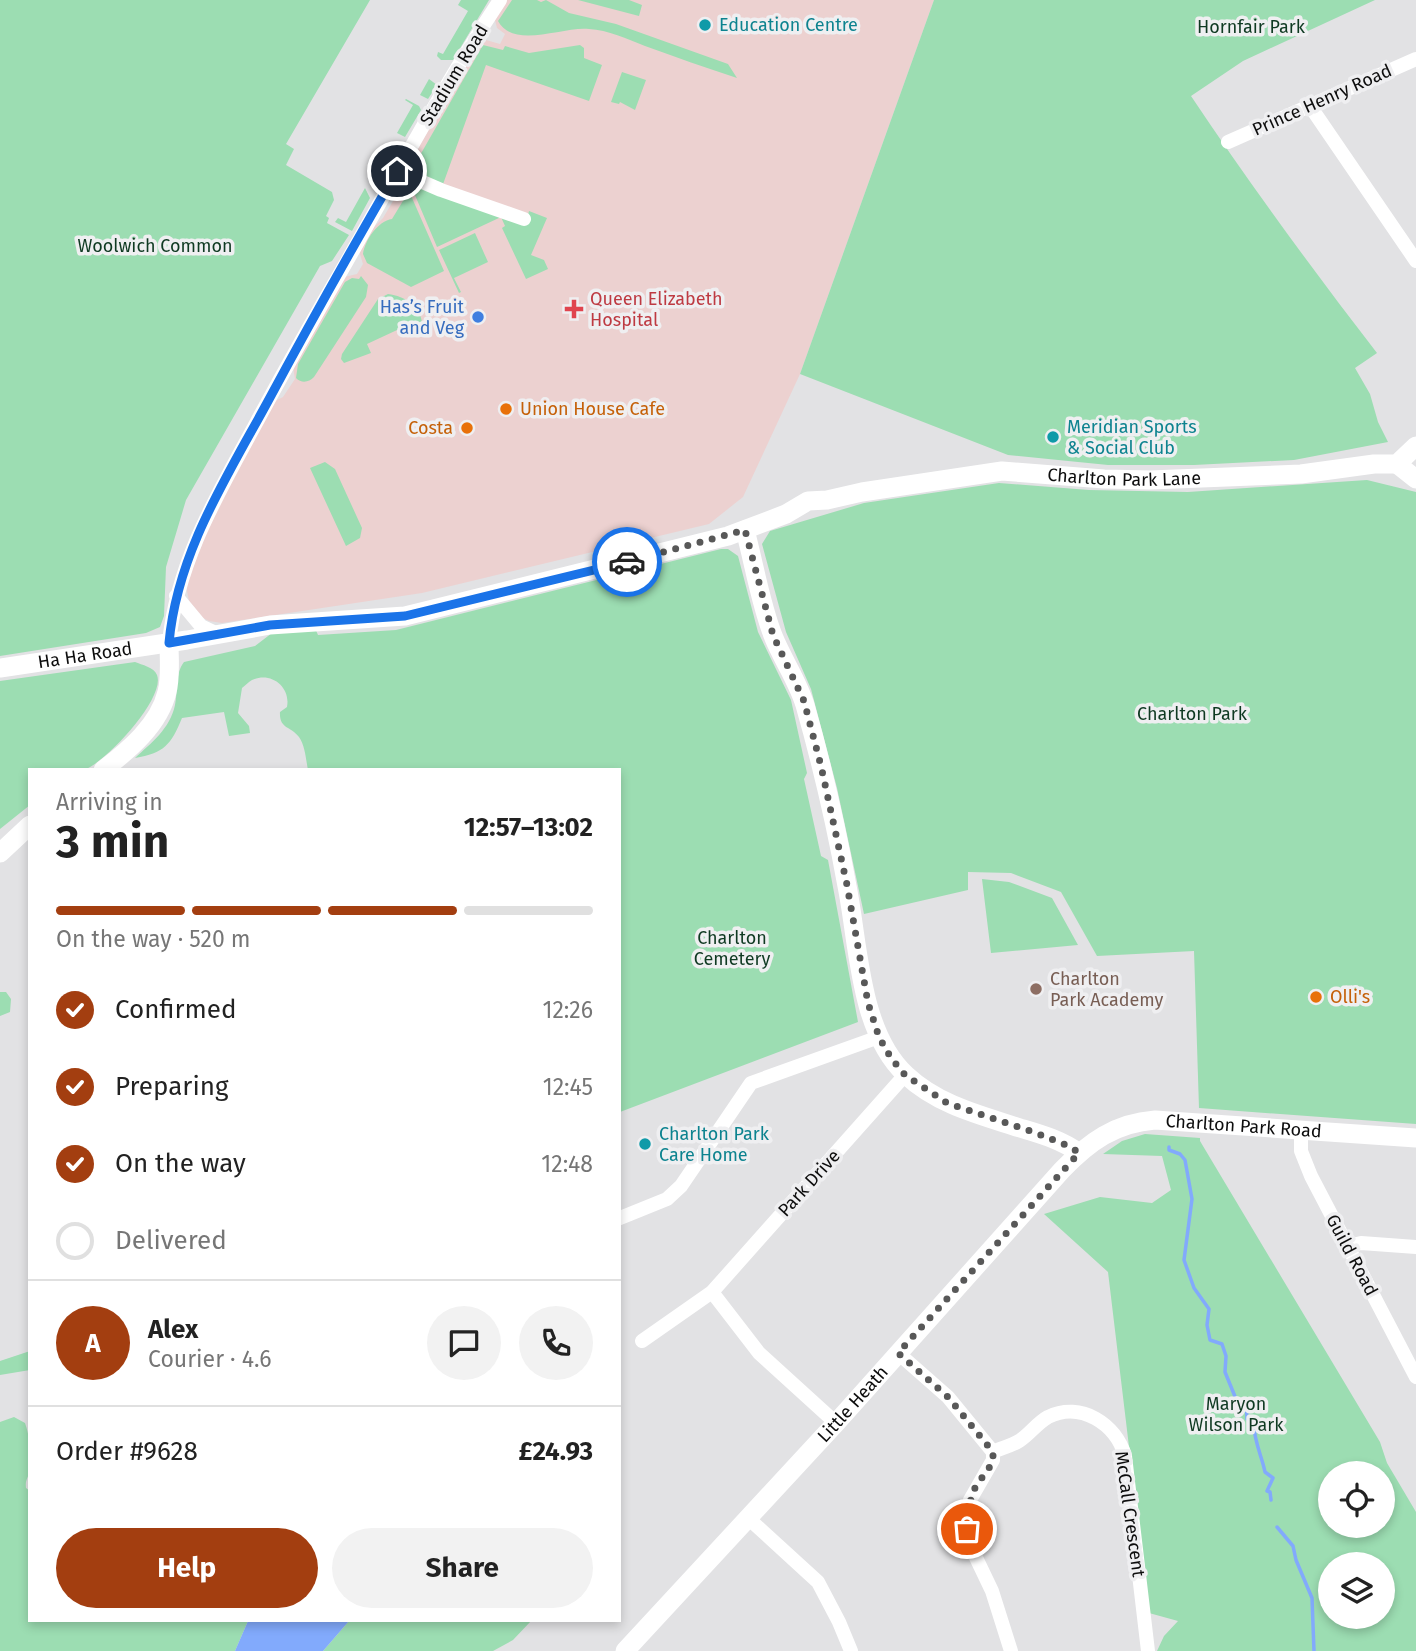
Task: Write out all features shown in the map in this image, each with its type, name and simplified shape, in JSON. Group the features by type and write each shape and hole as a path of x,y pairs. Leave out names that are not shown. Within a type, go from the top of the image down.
{"street":[{"name":"Stadium Road","path":"169,643 176,596 196,537 213,501 397,171 500,0"},
{"name":"Prince Henry Road","path":"1228,142 1416,59"},
{"path":"1310,106 1416,261"},
{"path":"397,171 441,190 524,219"},
{"path":"1416,446 1397,464 1416,479"},
{"name":"Charlton Park Lane","path":"169,643 270,625 405,616 548,582 745,530 786,514 801,503 1002,471 1104,479 1172,479 1301,474 1374,464 1397,464"},
{"path":"745,530 773,635 804,701 847,885 868,1003 879,1037 905,1075 947,1103 1036,1133 1079,1153"},
{"path":"176,596 201,626 220,635"},
{"path":"105,768 148,728 161,710 169,683 169,643"},
{"name":"Ha Ha Road","path":"0,668 169,643"},
{"path":"0,853 28,827"},
{"path":"621,1218 667,1199 681,1186 751,1083 879,1037"},
{"name":"Park Drive","path":"642,1341 712,1292 905,1075"},
{"name":"Charlton Park Road","path":"1079,1153 1112,1129 1155,1120 1416,1138"},
{"name":"Guild Road","path":"1301,1130 1300,1144 1304,1160 1416,1377"},
{"name":"Little Heath","path":"630,1649 1079,1153"},
{"path":"1348,1246 1361,1243 1416,1247"},
{"path":"712,1292 760,1353 836,1423"},
{"path":"898,1353 948,1397 993,1452 990,1468 970,1500 967,1529 970,1545 992,1591 1011,1651"},
{"name":"McCall Crescent","path":"993,1452 1018,1441 1046,1418 1059,1413 1087,1414 1099,1420 1115,1435 1125,1456 1148,1651"},
{"path":"748,1518 818,1582 851,1651"}],"shaded area":[{"name":"Queen Elizabeth Hospital","path":"507,0 934,0 800,374 743,497 709,524 422,593 222,623 209,621 203,618 189,601 186,586 216,508 275,401 283,397 295,379 293,367 344,277 357,274 363,264 359,251 368,233 383,218 396,196 407,167 478,45 486,40 500,44 505,34 497,28 495,20"}],"green space":[{"name":"Woolwich Common","path":"0,0 370,0 286,144 294,149 286,165 332,192 334,200 326,216 329,218 327,223 349,235 332,261 320,266 186,500 166,567 164,616 160,627 146,633 0,656"},
{"path":"461,0 489,0 453,60 441,60 437,56 438,52 443,54 468,11 458,5"},
{"path":"512,0 546,0 569,13 616,24 728,64 737,78 603,31 578,29 540,35 515,34 505,30 498,21"},
{"path":"578,0 629,0 642,5 639,16"},
{"name":"Hornfair Park","path":"934,0 1375,0 1243,61 1191,96 1282,226 1377,353 1355,368 1370,394 1378,422 1388,442 1294,460 1194,465 1108,465 1008,455 800,374"},
{"path":"483,45 503,50 505,46 529,53 580,45 584,48 584,58 602,65 589,101 486,65 442,187 411,171"},
{"path":"622,72 646,80 635,110 620,102 611,102"},
{"path":"429,79 437,85 428,99 420,95"},
{"path":"406,99 421,110 405,137 397,133 413,105"},
{"path":"388,148 396,155 383,175 376,171"},
{"path":"409,181 526,222 529,211 547,218 531,255 544,260 548,269 526,279 502,228 505,226 501,217 437,247"},
{"path":"365,188 370,198 352,231 335,222 338,218 346,222"},
{"path":"409,191 444,271 411,287 367,263 363,254 373,232 382,223 392,219"},
{"path":"475,233 488,262 454,278 461,292 459,293 439,250"},
{"path":"361,276 368,285 366,297 314,377 305,382 298,380 298,364 345,282 352,278 359,279"},
{"path":"388,294 401,297 417,309 422,328 415,333 410,324 367,344 371,353 344,363 342,354 378,299"},
{"path":"325,462 335,469 362,528 360,538 346,546 310,468"},
{"name":"Charlton Park","path":"1367,480 1416,492 1416,1124 1199,1108 1194,951 1097,956 1061,892 1011,873 968,872 968,890 864,914 837,788 811,689 786,632 762,544 770,531 864,503 999,483 1089,490 1188,492"},
{"name":"Charlton Cemetery","path":"721,549 728,549 738,556 758,632 791,700 807,773 804,779 821,856 828,860 858,1022 621,1112 621,768 308,768 301,740 281,722 280,712 287,707 286,693 278,683 266,678 252,680 242,688 238,713 249,726 250,733 229,736 224,712 182,718 165,746 135,758 159,735 173,714 179,672 184,662 255,646 272,633 315,628 318,635 396,630"},
{"path":"135,662 151,668 157,675 152,699 143,713 119,743 94,765 88,768 28,768 28,807 0,829 0,681"},
{"path":"982,879 1009,882 1052,898 1078,945 991,953"},
{"path":"0,992 6,992 11,999 10,1012 0,1016"},
{"name":"Maryon Wilson Park","path":"1145,1134 1200,1138 1380,1442 1386,1461 1318,1461 1318,1538 1395,1538 1395,1477 1416,1512 1416,1651 1157,1651 1164,1636 1178,1621 1149,1613 1108,1272 1044,1214 1100,1197 1152,1203 1171,1190 1162,1156 1103,1154 1122,1141"},
{"path":"28,1352 28,1370 0,1375 0,1361"},
{"path":"14,1417 25,1423 28,1434 28,1622 248,1622 235,1651 0,1651 0,1422"},
{"path":"348,1622 530,1622 513,1640 493,1651 323,1651"}],"water":[{"path":"247,1622 348,1622 323,1651 235,1651"}],"waterway":[{"path":"1169,1147 1169,1150 1180,1154 1185,1160 1192,1199 1184,1260 1194,1288 1209,1309 1207,1325 1210,1340 1222,1344 1226,1356 1225,1372 1236,1399 1244,1404 1247,1419 1254,1425 1265,1472 1273,1478 1267,1491 1270,1492 1271,1500"},
{"path":"1277,1527 1293,1546 1312,1598 1314,1651"}],"way so far":[{"path":"627,562 745,530 773,635 804,701 847,885 871,1018 879,1037 905,1075 924,1090 947,1103 1036,1133 1079,1153 898,1353 948,1397 993,1452 990,1468 970,1500 967,1529"}],"place":[{"name":"Education Centre","path":"705,25"},
{"name":"Queen Elizabeth Hospital","path":"574,309"},
{"name":"Has’s Fruit and Veg","path":"478,317"},
{"name":"Union House Cafe","path":"506,409"},
{"name":"Costa","path":"467,428"},
{"name":"Meridian Sports & Social Club","path":"1053,437"},
{"name":"Charlton Park Academy","path":"1036,989"},
{"name":"Olli's","path":"1316,997"},
{"name":"Charlton Park Care Home","path":"645,1144"}],"route":[{"path":"397,171 213,501 182,573 169,643 270,625 405,616 627,562"}]}
